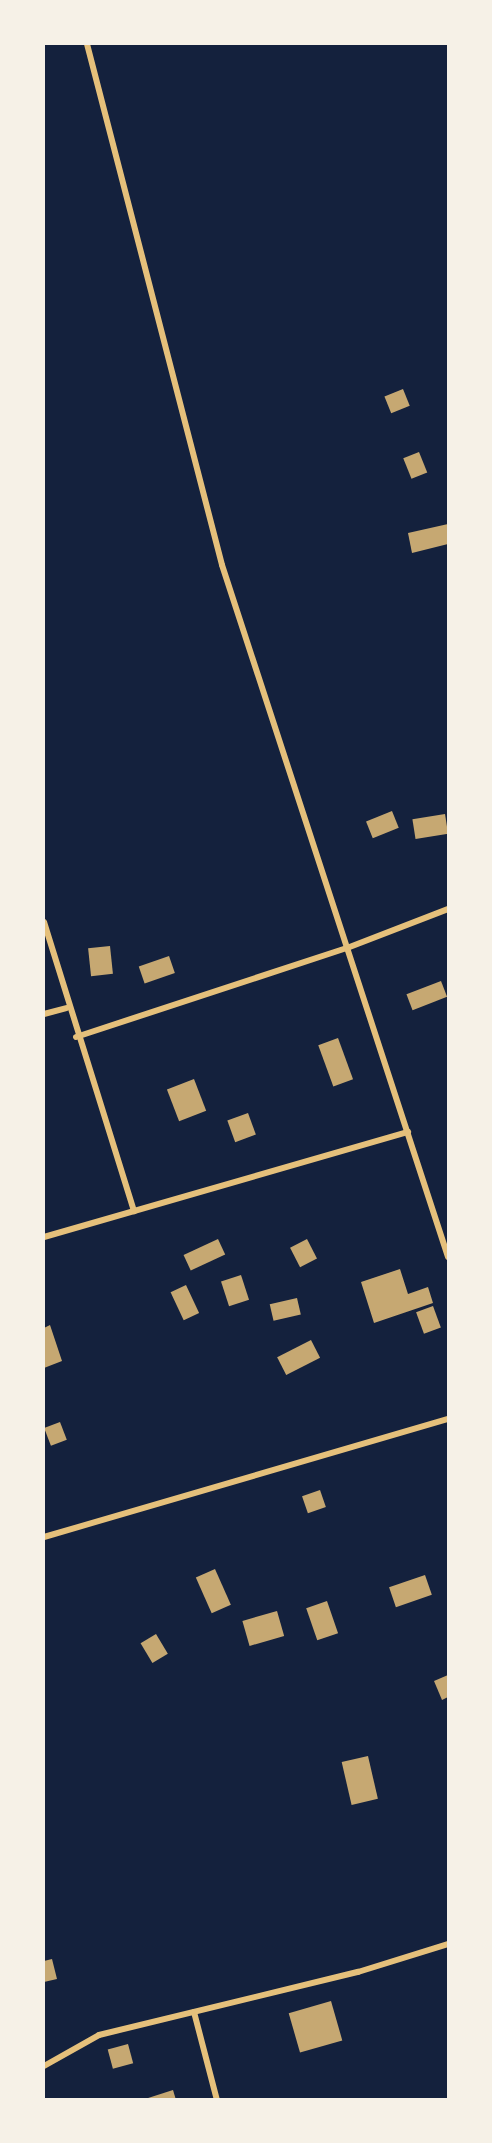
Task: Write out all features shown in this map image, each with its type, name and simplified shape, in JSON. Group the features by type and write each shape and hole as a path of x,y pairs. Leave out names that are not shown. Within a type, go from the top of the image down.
{"street":[{"path":"87,44 222,564 448,1257"},
{"path":"76,1037 347,948 448,909"},
{"path":"44,922 66,1008 134,1210"},
{"path":"44,1014 66,1008"},
{"path":"44,1237 408,1132"},
{"path":"44,1537 448,1419"},
{"path":"44,2066 99,2035 358,1972 448,1944"},
{"path":"194,2012 217,2100"}],"building":[{"path":"403,389 410,406 391,413 384,396"},
{"path":"419,452 427,472 411,479 403,458"},
{"path":"448,524 448,544 412,553 408,533"},
{"path":"392,811 399,828 373,838 366,821"},
{"path":"445,814 448,834 416,839 412,819"},
{"path":"110,946 113,974 91,976 88,948"},
{"path":"169,956 175,973 145,983 139,966"},
{"path":"441,981 447,997 413,1010 406,994"},
{"path":"338,1038 353,1079 333,1087 318,1045"},
{"path":"194,1079 206,1111 179,1121 167,1089"},
{"path":"248,1113 256,1135 235,1142 227,1121"},
{"path":"218,1239 225,1254 191,1270 184,1255"},
{"path":"307,1239 317,1259 300,1267 290,1248"},
{"path":"400,1269 408,1294 428,1287 433,1303 374,1323 361,1282"},
{"path":"241,1275 249,1300 229,1306 221,1281"},
{"path":"186,1285 199,1313 184,1320 171,1292"},
{"path":"297,1298 301,1315 274,1321 270,1304"},
{"path":"433,1306 441,1328 424,1334 416,1312"},
{"path":"50,1325 62,1361 44,1368 44,1328"},
{"path":"311,1340 320,1358 286,1375 277,1357"},
{"path":"60,1422 67,1440 51,1446 44,1428"},
{"path":"320,1490 326,1507 308,1513 302,1496"},
{"path":"215,1569 231,1605 212,1613 196,1578"},
{"path":"425,1575 432,1595 396,1607 389,1587"},
{"path":"327,1601 338,1633 317,1640 306,1608"},
{"path":"277,1611 284,1636 250,1646 242,1621"},
{"path":"156,1634 168,1654 152,1663 141,1643"},
{"path":"448,1675 448,1697 442,1700 434,1681"},
{"path":"368,1756 378,1799 352,1805 342,1762"},
{"path":"52,1959 57,1979 44,1982 44,1961"},
{"path":"331,2001 342,2040 300,2053 289,2013"},
{"path":"128,2044 133,2063 113,2069 108,2049"},
{"path":"173,2090 176,2100 145,2100 145,2099"}]}
